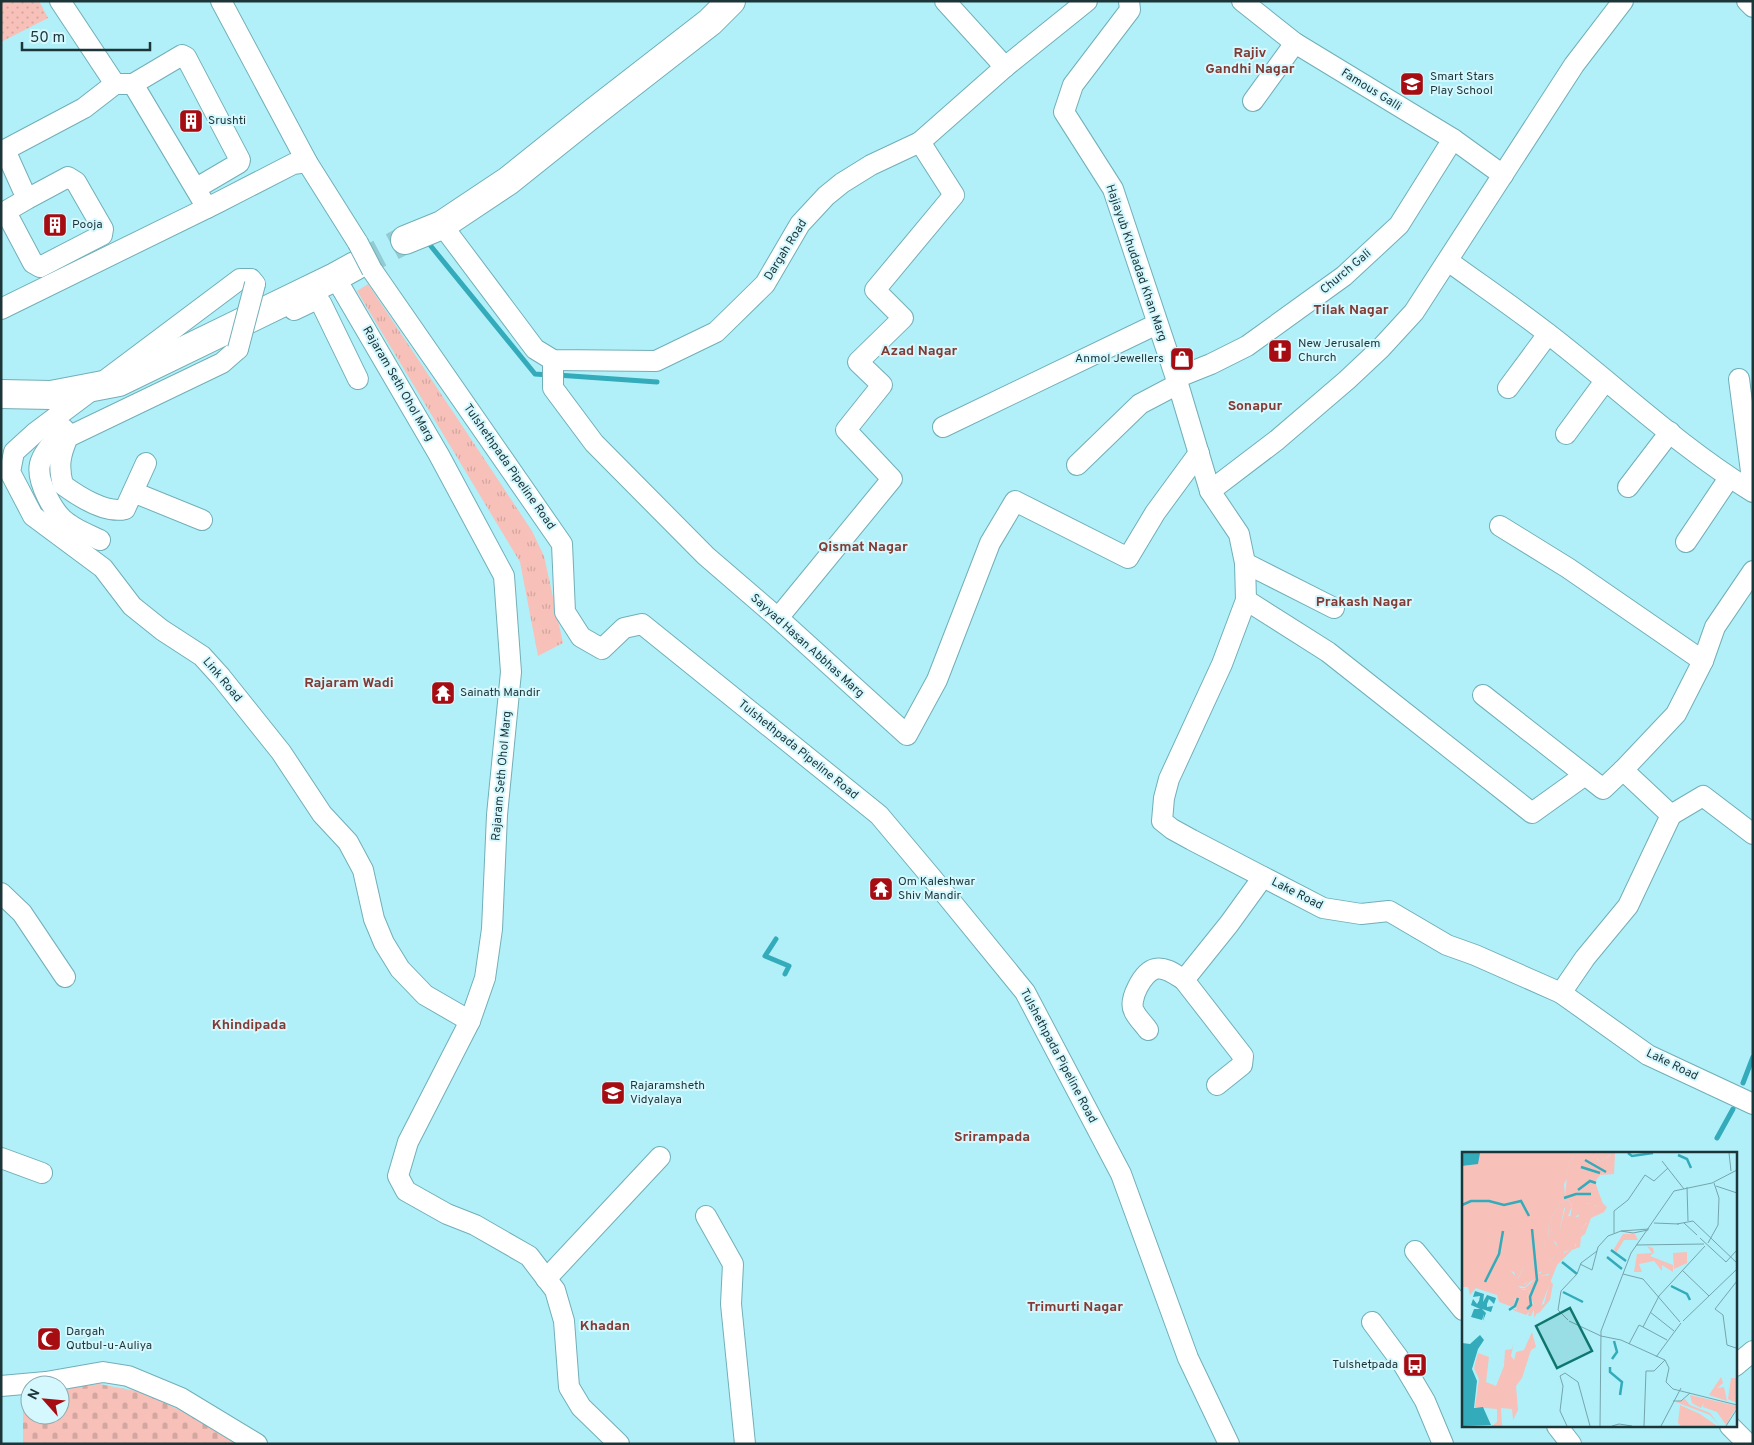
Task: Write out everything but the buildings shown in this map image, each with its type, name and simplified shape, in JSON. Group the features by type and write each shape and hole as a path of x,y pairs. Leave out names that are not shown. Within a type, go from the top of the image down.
{"street":[{"path":"60,1 124,84 207,208"},
{"name":"Tulshethpada Pipeline Road","path":"221,1 307,162 355,264 562,544 565,612 581,637 602,649 624,628 642,624 878,815 1025,992 1121,1174 1188,1358 1229,1444"},
{"path":"406,240 442,226 508,181 710,22 731,1"},
{"path":"945,1 1005,67"},
{"name":"Dargah Road","path":"553,364 656,361 716,332 765,284 800,224 826,196 842,183 871,165 920,142 1005,67 1087,1"},
{"name":"Hajiayub Khudadad Khan Marg","path":"1129,1 1130,10 1073,85 1064,112 1113,189 1177,381 1210,491"},
{"name":"Famous Galli","path":"1242,1 1295,43 1453,139 1503,175"},
{"path":"1210,491 1277,440 1347,380 1380,349 1414,312 1574,65 1623,1"},
{"path":"1253,101 1295,43"},
{"path":"27,199 3,151 84,108 124,84 182,55 186,57 240,160 239,163 204,183"},
{"name":"Church Gali","path":"1077,465 1140,404 1177,381 1247,346 1344,276 1399,225 1453,139"},
{"path":"778,618 892,479 846,430 882,385 858,362 902,318 875,290 954,195 920,142"},
{"path":"1,309 293,164 307,162"},
{"path":"68,177 76,182 103,229 102,235 40,267 36,266 33,264 8,216 10,208 27,199 68,177"},
{"path":"442,226 535,349 553,364"},
{"path":"1448,262 1548,334 1670,432 1730,478 1753,492"},
{"path":"1,394 51,395 119,382 355,264"},
{"name":"Rajaram Seth Ohol Marg","path":"355,264 351,303 439,455 504,576 511,672 497,815 492,929 485,978 470,1021 408,1142 398,1176 406,1191 447,1214 475,1225 529,1256 555,1290 564,1321 569,1387 581,1407 619,1444"},
{"path":"99,385 130,359 240,279 251,279 255,284 238,349 222,363 68,437 63,449 59,470 63,486 82,499 118,511 125,509 146,463"},
{"path":"99,385 110,404 317,300 321,303 328,316 358,378"},
{"path":"328,316 351,303"},
{"path":"944,426 1157,324"},
{"path":"1508,388 1548,334"},
{"name":"Sayyad Hasan Abbhas Marg","path":"553,364 553,388 594,443 706,556 778,618 907,735 937,680 990,543 1015,501 1128,558 1154,513 1199,453"},
{"path":"1740,379 1753,487"},
{"path":"1566,434 1605,381"},
{"name":"Link Road","path":"99,385 36,432 14,453 10,472 33,516 103,568 132,606 162,630 202,656 220,676 281,752 322,814 348,842 363,870 374,919 384,943 400,968 425,994 470,1021"},
{"path":"64,412 70,417 69,424 46,453 40,464 40,478 55,510 68,524 100,540"},
{"path":"1628,488 1670,432"},
{"path":"1686,542 1730,478"},
{"name":"Lake Road","path":"1210,491 1239,534 1245,563 1246,600 1222,664 1169,779 1164,798 1162,821 1179,833 1323,908 1361,914 1389,911 1447,946 1561,993 1648,1054 1753,1104"},
{"path":"133,492 202,520"},
{"path":"1500,526 1568,568 1703,661"},
{"path":"1245,563 1334,608"},
{"path":"1482,696 1603,789 1676,714 1703,661 1715,627 1753,571"},
{"path":"1246,600 1328,652 1532,812 1585,775"},
{"path":"1623,770 1671,815"},
{"path":"1561,993 1585,958 1628,906 1671,815 1703,796 1753,834"},
{"path":"1184,980 1229,924 1263,876"},
{"path":"1,893 22,913 65,977"},
{"path":"1148,1030 1133,1011 1132,1002 1145,976 1156,969 1166,970 1184,980 1243,1056 1242,1065 1216,1086"},
{"path":"546,1279 660,1157"},
{"path":"1,1158 42,1173"},
{"path":"706,1216 733,1264 731,1304 745,1444"},
{"path":"1415,1251 1462,1309"},
{"path":"1372,1322 1403,1364 1421,1394 1443,1444"},
{"path":"1736,1365 1753,1352"},
{"path":"1,1386 46,1382 103,1372 128,1376 181,1398 257,1444"},
{"path":"1559,1428 1571,1444"},
{"path":"1732,1428 1748,1444"}],"green space":[{"path":"1,1 39,1 48,18 1,42"},
{"path":"368,284 532,531 544,556 563,643 538,656 520,562 357,291"},
{"path":"99,1384 141,1392 186,1413 239,1444 23,1444 23,1425 70,1425 70,1388"}],"waterway":[{"path":"430,245 535,374 549,375"},
{"path":"557,375 657,382"},
{"path":"776,939 765,956 789,966 785,974"},
{"path":"1743,1083 1753,1057"},
{"path":"1717,1138 1733,1109"}],"tunnel":[{"path":"355,266 405,240"}],"place":[{"name":"Smart Stars Play School","path":"1412,84"},
{"name":"Srushti","path":"191,121"},
{"name":"Pooja","path":"55,225"},
{"name":"New Jerusalem Church","path":"1280,351"},
{"name":"Anmol Jewellers","path":"1182,359"},
{"name":"Sainath Mandir","path":"443,693"},
{"name":"Om Kaleshwar Shiv Mandir","path":"881,889"},
{"name":"Rajaramsheth Vidyalaya","path":"613,1093"},
{"name":"Dargah Qutbul-u-Auliya","path":"49,1339"},
{"name":"Tulshetpada","path":"1415,1365"}],"district":[{"name":"Rajiv Gandhi Nagar","path":"1250,62"},
{"name":"Tilak Nagar","path":"1351,310"},
{"name":"Azad Nagar","path":"919,351"},
{"name":"Sonapur","path":"1255,406"},
{"name":"Qismat Nagar","path":"863,547"},
{"name":"Prakash Nagar","path":"1364,602"},
{"name":"Rajaram Wadi","path":"349,683"},
{"name":"Khindipada","path":"249,1025"},
{"name":"Srirampada","path":"992,1137"},
{"name":"Trimurti Nagar","path":"1075,1307"},
{"name":"Khadan","path":"605,1326"}]}
